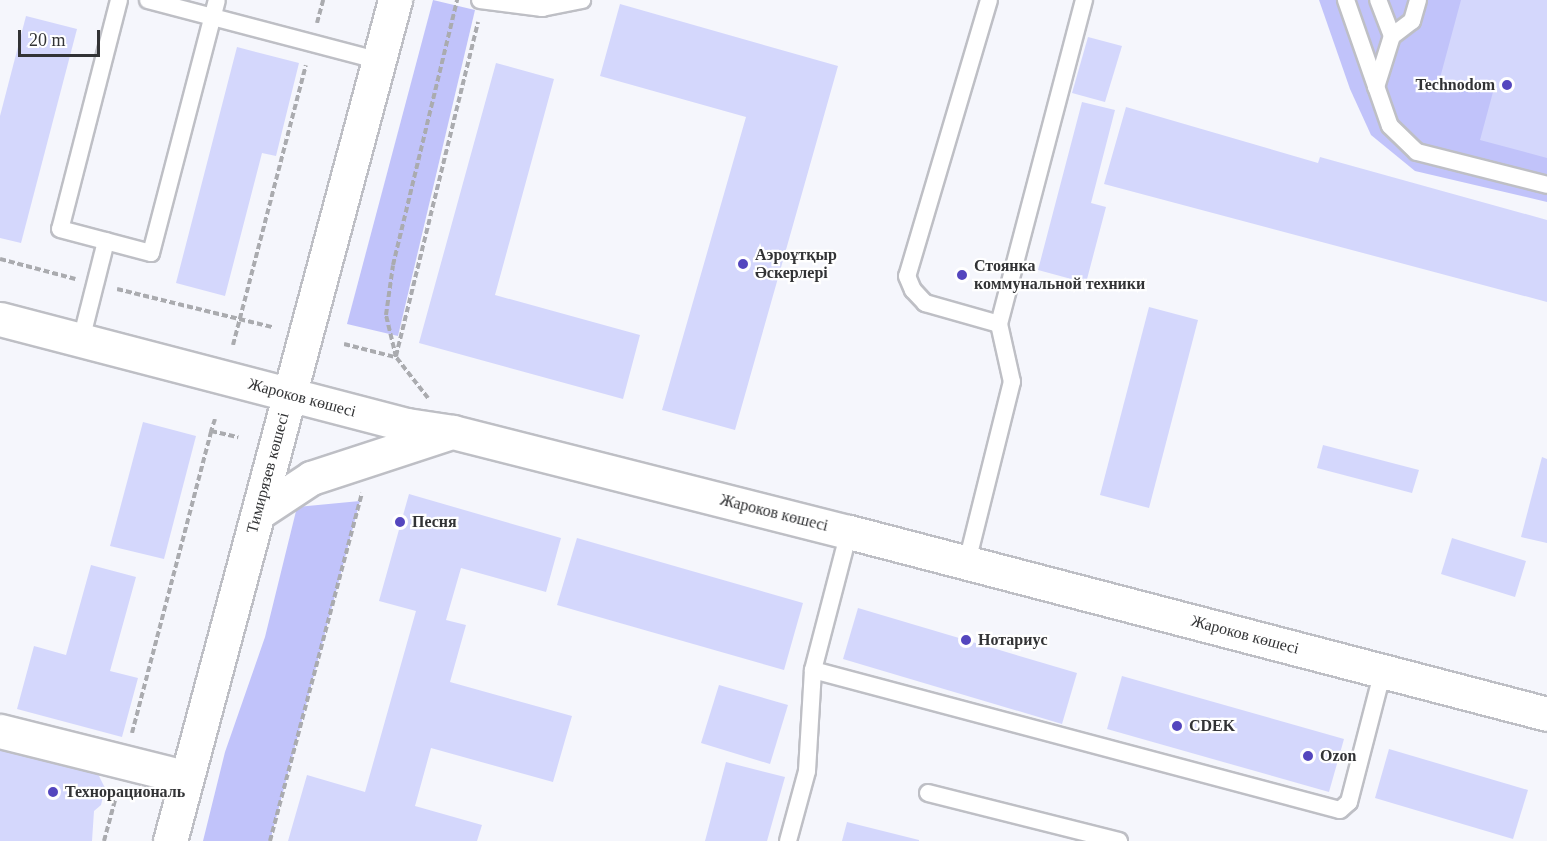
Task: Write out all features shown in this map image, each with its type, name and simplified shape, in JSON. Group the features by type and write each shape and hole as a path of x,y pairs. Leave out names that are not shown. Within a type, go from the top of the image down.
{"main road":[{"name":"Тимирязев көшесі","path":"170,841 396,0"},
{"name":"Жароков көшесі","path":"0,319 406,425 453,432 967,562 1547,714"},
{"path":"258,513 311,478 453,432"},
{"path":"0,731 124,764 186,777"}],"lane":[{"path":"120,0 60,229 151,253 217,0"},
{"path":"148,0 380,61"},
{"path":"482,0 542,8 582,0"},
{"path":"988,0 908,276 913,290 925,303 999,324"},
{"path":"967,562 1012,382 999,324 1084,0"},
{"path":"1346,0 1390,126 1417,152 1547,185"},
{"path":"1378,0 1392,36"},
{"path":"1376,87 1392,36 1412,21 1418,0"},
{"path":"81,340 106,241"},
{"path":"788,841 807,771 813,670 849,532"},
{"path":"813,670 1340,810 1349,802 1383,671"},
{"path":"928,793 1119,841"}],"path":[{"path":"233,345 323,0"},
{"path":"453,432 396,357 386,315 393,265 457,0"},
{"path":"396,357 482,0"},
{"path":"0,259 239,321 272,327"},
{"path":"344,344 396,357"},
{"path":"104,841 215,419"},
{"path":"211,431 238,437"},
{"path":"270,841 371,457"}],"shaded area":[{"path":"433,0 475,10 398,336 347,324"},
{"path":"1319,0 1547,0 1547,202 1415,171 1371,135 1350,89"},
{"path":"360,501 270,841 203,841 225,752 265,637 297,507"}],"building":[{"name":"Technodom","path":"1461,0 1547,0 1547,158 1480,140 1493,92 1440,78"},
{"name":"Аэроұтқыр Әскерлері","path":"620,4 838,66 735,430 662,410 746,117 600,76"},
{"path":"26,16 77,29 21,243 0,238 0,116"},
{"path":"1088,37 1122,46 1105,102 1072,93"},
{"path":"237,47 299,63 276,156 262,153 225,296 176,283"},
{"path":"496,63 554,79 495,295 640,335 623,399 419,343"},
{"path":"1082,102 1115,110 1091,203 1106,207 1086,283 1038,270"},
{"path":"1126,107 1318,163 1320,157 1547,220 1547,302 1104,184"},
{"path":"1149,307 1198,320 1149,508 1100,495"},
{"path":"143,422 196,436 164,559 110,546"},
{"path":"1323,445 1419,470 1412,493 1317,468"},
{"path":"1542,457 1547,459 1547,543 1521,537"},
{"path":"409,494 561,538 546,592 461,568 446,620 466,625 450,682 572,716 553,782 431,748 415,806 482,825 477,841 288,841 307,775 365,792 416,611 379,601"},
{"path":"577,538 803,603 784,670 557,605"},
{"path":"1452,538 1526,561 1515,597 1441,574"},
{"path":"91,565 136,577 110,671 138,678 122,737 17,709 34,646 66,655"},
{"path":"858,608 1077,673 1062,724 843,659"},
{"path":"1122,676 1344,739 1329,792 1107,729"},
{"path":"719,685 788,705 770,764 701,743"},
{"name":"Технорациональ","path":"0,749 97,772 105,788 101,805 94,811 92,841 0,841"},
{"path":"1389,749 1528,790 1513,839 1375,798"},
{"path":"726,762 785,777 767,841 705,841"},
{"path":"847,822 919,840 919,841 842,841"}],"place":[{"name":"Technodom","path":"1507,85"},
{"name":"Аэроұтқыр Әскерлері","path":"743,264"},
{"name":"Стоянка коммунальной техники","path":"962,275"},
{"name":"Песня","path":"400,522"},
{"name":"Нотариуc","path":"966,640"},
{"name":"CDEK","path":"1177,726"},
{"name":"Ozon","path":"1308,756"},
{"name":"Технорациональ","path":"53,792"}]}
